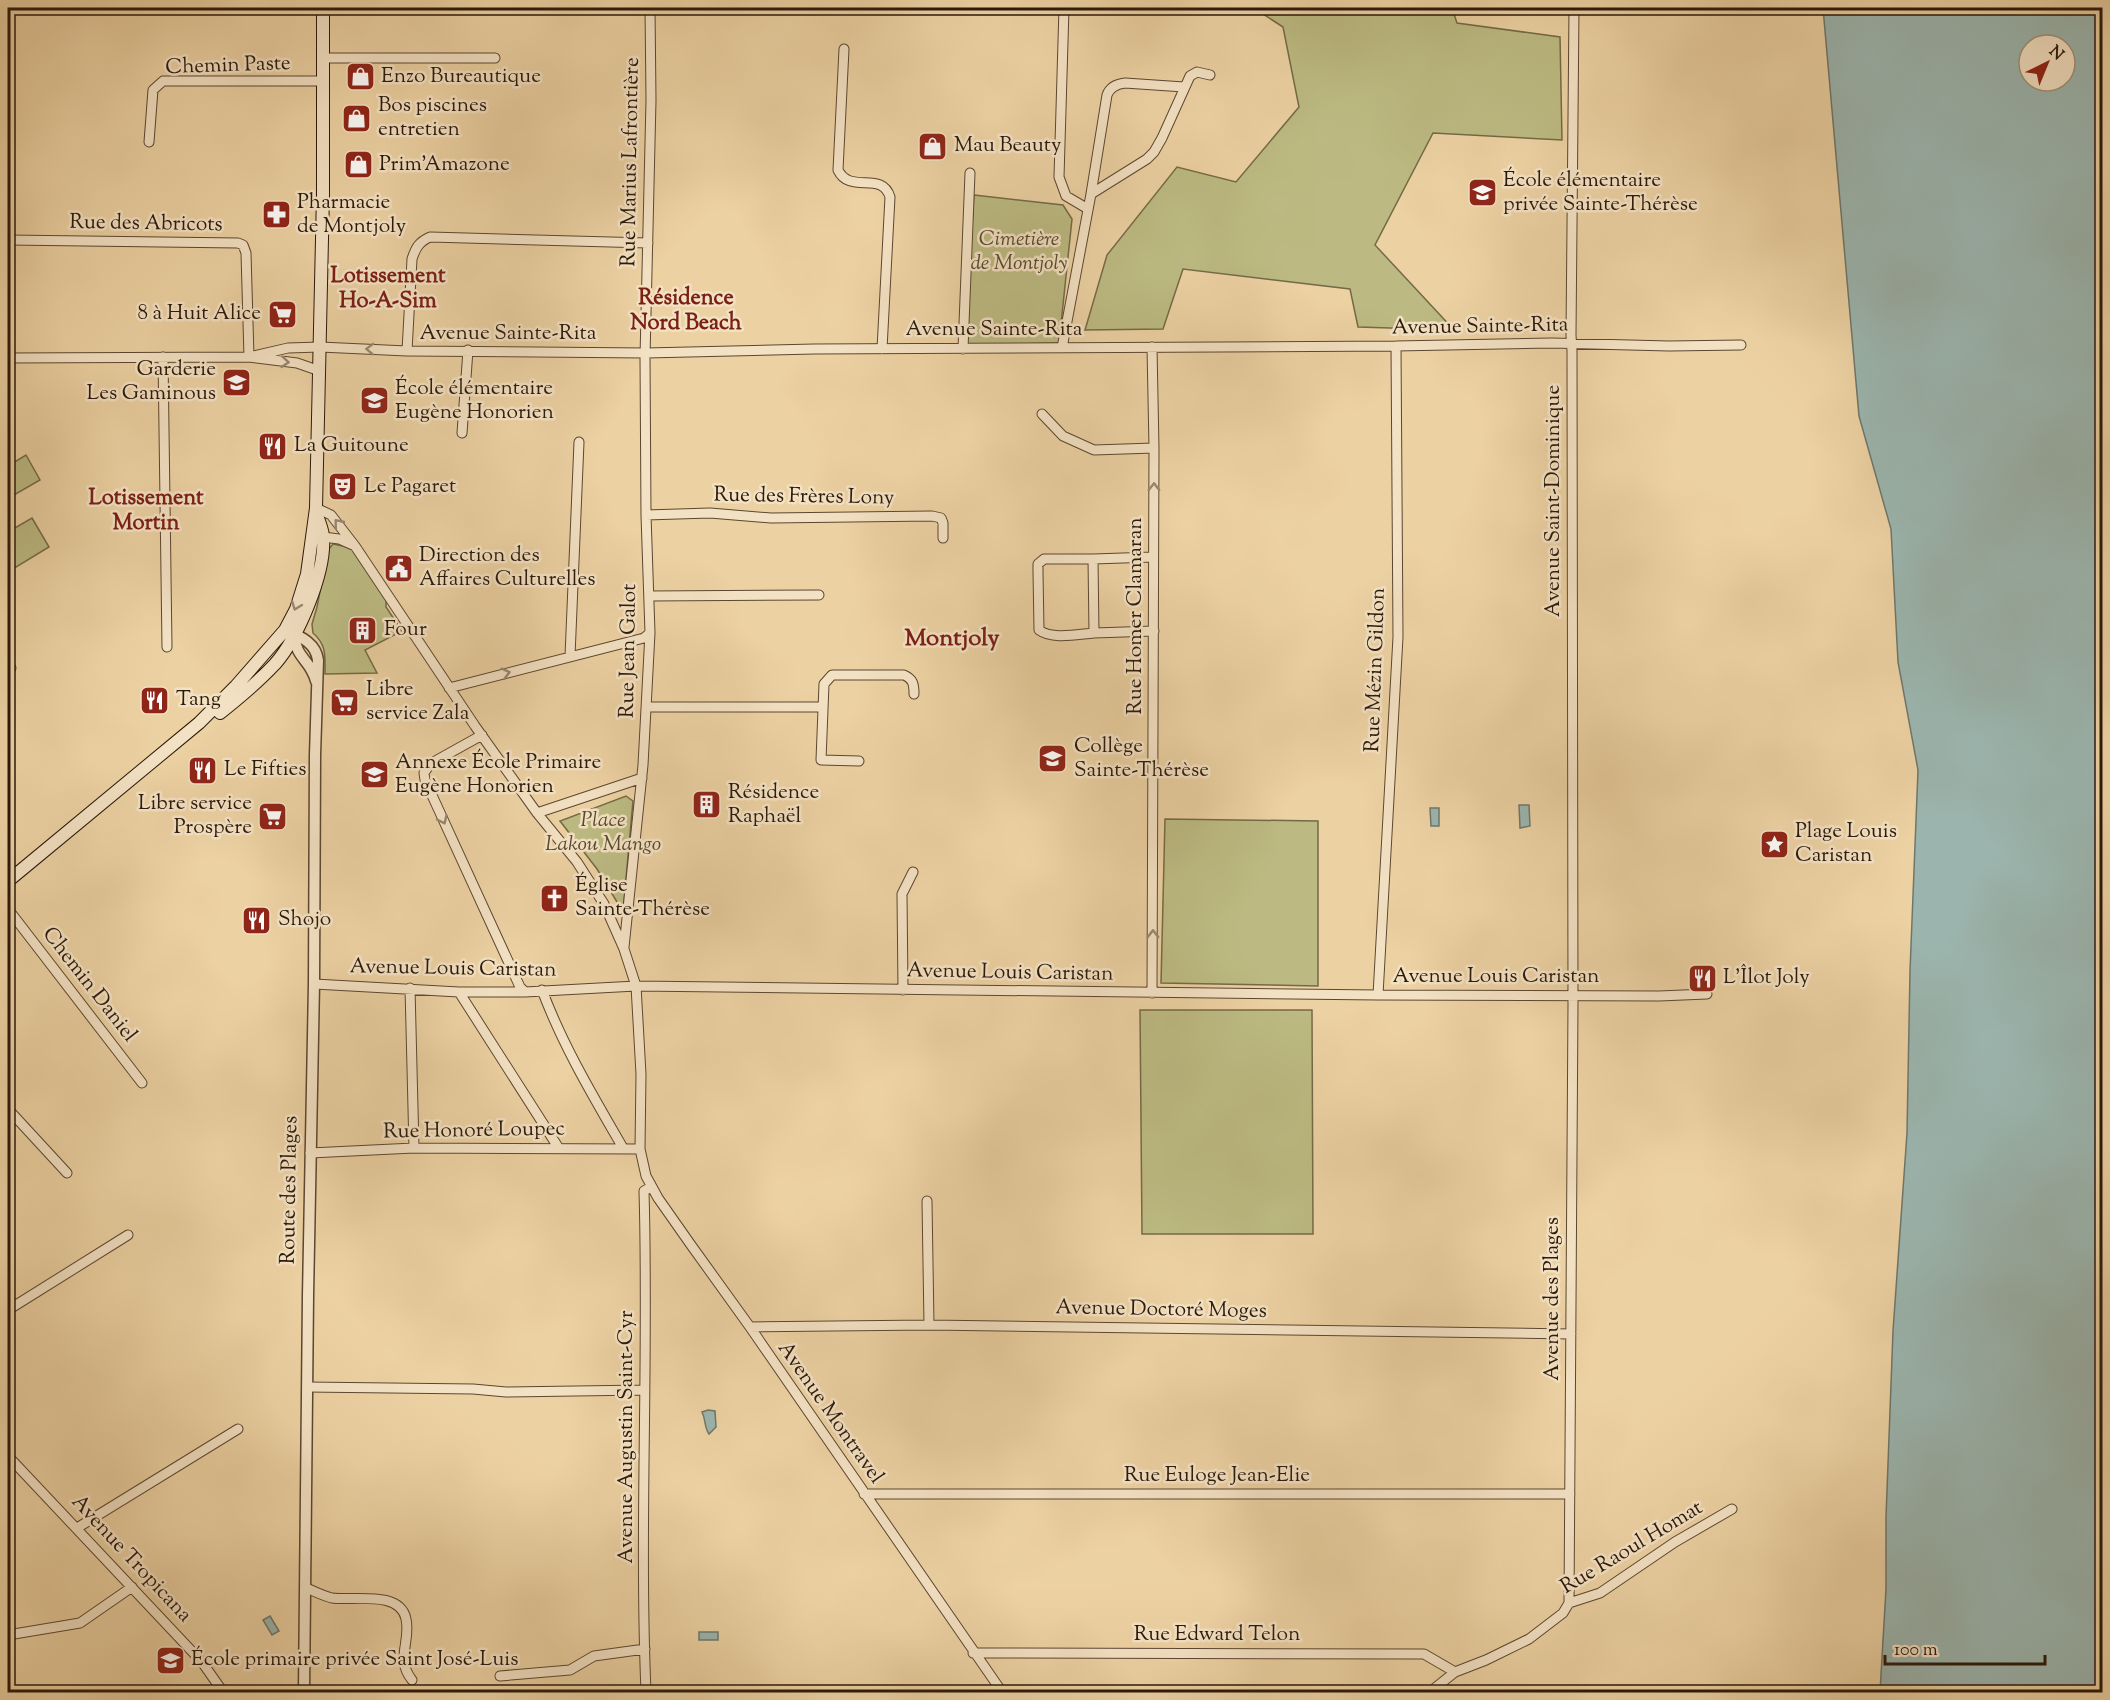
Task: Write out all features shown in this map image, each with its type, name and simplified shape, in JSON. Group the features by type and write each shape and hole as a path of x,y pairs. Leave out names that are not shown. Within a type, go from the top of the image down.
{"main road":[{"path":"199,723 221,712 275,664 286,650 307,574 316,508 320,371 323,8"},
{"path":"8,881 199,723 302,620 314,592 323,537 316,508"}],"street":[{"name":"Rue Marius Lafrontière","path":"646,353 651,100 650,8"},
{"path":"1064,8 1059,177 1066,196 1088,209"},
{"name":"Avenue Saint-Dominique","path":"1573,995 1571,344 1574,8"},
{"path":"844,49 838,170 849,182 882,185 890,197 882,349"},
{"path":"323,58 495,58"},
{"path":"1091,194 1154,152 1184,87 1194,73 1202,72 1210,75"},
{"name":"Chemin Paste","path":"149,142 153,90 163,81 323,81"},
{"path":"1062,348 1107,96 1115,85 1125,83 1184,87"},
{"path":"963,349 970,173"},
{"path":"407,351 412,259 415,248 420,242 430,237 648,243"},
{"name":"Rue des Abricots","path":"8,240 238,243 243,245 246,253 249,357"},
{"name":"Avenue Sainte-Rita","path":"249,357 288,348 320,347 407,351 646,353 1093,347 1742,345"},
{"name":"Rue Mézin Gildon","path":"1378,994 1398,637 1396,346"},
{"name":"Rue Homer Clamaran","path":"1152,347 1154,448 1152,993"},
{"path":"462,433 468,350"},
{"name":"Rue Jean Galot","path":"624,949 642,778 650,633 646,516 646,353"},
{"path":"163,357 167,647"},
{"path":"8,358 249,357 297,363 320,371"},
{"path":"1042,414 1063,436 1094,450 1154,448"},
{"path":"570,656 579,442"},
{"name":"Avenue Montravel","path":"316,508 332,515 356,546 449,688 537,813 563,843 604,904 624,949 636,986 641,1074 640,1149 651,1187 1002,1692"},
{"name":"Rue des Frères Lony","path":"646,516 710,513 771,518 932,516 941,518 943,538"},
{"path":"314,522 323,537 339,539 356,546"},
{"path":"1153,557 1044,559 1038,564 1038,572 1039,630 1043,633 1060,635 1154,631"},
{"path":"1093,559 1094,633"},
{"path":"649,596 819,595"},
{"name":"Route des Plages","path":"290,632 295,648 314,674 318,688"},
{"name":"Route des Plages","path":"290,632 311,645 317,653 318,688 315,755 314,984 306,1387 304,1692"},
{"path":"449,688 644,638 650,633"},
{"path":"275,664 288,657 305,660"},
{"path":"859,761 820,760 824,684 832,675 904,675 910,678 914,685 914,694"},
{"path":"647,707 822,707"},
{"path":"482,735 430,764 424,773 424,780 520,987 525,992"},
{"path":"537,813 642,778"},
{"path":"903,990 902,894 913,872"},
{"name":"Chemin Daniel","path":"8,909 142,1083"},
{"name":"Avenue Louis Caristan","path":"314,984 459,992 525,992 636,986 1152,993 1659,996 1707,994"},
{"path":"410,988 414,1148"},
{"path":"542,990 555,1025 574,1064 623,1148"},
{"path":"459,992 558,1148"},
{"name":"Avenue des Plages","path":"1569,1603 1573,995"},
{"path":"8,1109 67,1173"},
{"name":"Rue Honoré Loupec","path":"310,1153 414,1148 640,1149"},
{"name":"Avenue Augustin Saint-Cyr","path":"646,1692 644,1191 651,1187"},
{"path":"927,1201 929,1324"},
{"path":"8,1310 128,1235"},
{"name":"Avenue Doctoré Moges","path":"750,1327 929,1324 1571,1334"},
{"path":"306,1387 473,1389 506,1392 644,1390"},
{"path":"77,1528 238,1429"},
{"name":"Avenue Tropicana","path":"8,1456 202,1662 223,1692"},
{"name":"Rue Euloge Jean-Elie","path":"864,1494 1570,1494"},
{"name":"Rue Raoul Homat","path":"1430,1692 1455,1672 1529,1639 1563,1612 1569,1603 1600,1593 1675,1542 1732,1509"},
{"path":"8,1635 80,1623 132,1587"},
{"path":"306,1587 331,1598 373,1599 397,1605 405,1612 408,1629 403,1665 412,1680"},
{"path":"500,1676 570,1670 594,1656 645,1649"},
{"name":"Rue Edward Telon","path":"973,1653 1424,1654 1455,1672"}],"green space":[{"path":"1254,8 1452,8 1457,23 1560,37 1562,140 1433,133 1375,245 1454,330 1358,327 1350,289 1183,269 1163,329 1085,330 1107,255 1177,167 1236,182 1299,107 1283,27"},
{"name":"Cimetière de Montjoly","path":"974,195 1063,205 1072,219 1059,343 964,345"},
{"path":"26,455 40,480 14,495 8,484 8,466"},
{"path":"32,518 49,547 8,572 8,532"},
{"path":"333,544 353,548 386,600 386,607 402,631 365,650 377,673 325,674 324,652 321,642 313,633 312,624 328,550"},
{"name":"Place Lakou Mango","path":"626,796 633,801 623,912 597,869 560,821"},
{"path":"1165,819 1318,821 1318,986 1161,983"},
{"path":"1140,1010 1312,1010 1313,1234 1142,1234"}],"water":[{"path":"1823,8 2102,8 2102,1692 1880,1692 1886,1589 1886,1517 1893,1331 1907,1133 1910,971 1918,770 1898,662 1891,529 1859,416"},
{"path":"1519,805 1529,805 1530,826 1520,828"},
{"path":"1430,808 1439,808 1439,826 1431,826"},
{"path":"715,1411 716,1427 709,1434 702,1412"},
{"path":"270,1616 279,1631 272,1635 263,1620"},
{"path":"699,1632 718,1632 718,1640 699,1640"}],"place":[{"name":"Enzo Bureautique","path":"360,77"},
{"name":"Bos piscines entretien","path":"357,118"},
{"name":"Mau Beauty","path":"933,146"},
{"name":"Prim'Amazone","path":"358,165"},
{"name":"École élémentaire privée Sainte-Thérèse","path":"1482,193"},
{"name":"Pharmacie de Montjoly","path":"276,215"},
{"name":"8 à Huit Alice","path":"282,314"},
{"name":"Garderie Les Gaminous","path":"237,382"},
{"name":"École élémentaire Eugène Honorien","path":"374,401"},
{"name":"La Guitoune","path":"273,446"},
{"name":"Le Pagaret","path":"343,487"},
{"name":"Direction des Affaires Culturelles","path":"398,568"},
{"name":"Four","path":"363,630"},
{"name":"Tang","path":"155,700"},
{"name":"Libre service Zala","path":"345,702"},
{"name":"Collège Sainte-Thérèse","path":"1053,759"},
{"name":"Le Fifties","path":"203,770"},
{"name":"Annexe École Primaire Eugène Honorien","path":"374,775"},
{"name":"Résidence Raphaël","path":"707,805"},
{"name":"Libre service Prospère","path":"273,816"},
{"name":"Plage Louis Caristan","path":"1774,844"},
{"name":"Église Sainte-Thérèse","path":"554,898"},
{"name":"Shojo","path":"257,920"},
{"name":"L'Îlot Joly","path":"1702,978"},
{"name":"École primaire privée Saint José-Luis","path":"170,1660"}],"district":[{"name":"Lotissement Ho-A-Sim","path":"388,290"},
{"name":"Résidence Nord Beach","path":"686,312"},
{"name":"Lotissement Mortin","path":"146,512"},
{"name":"Montjoly","path":"952,639"}]}
